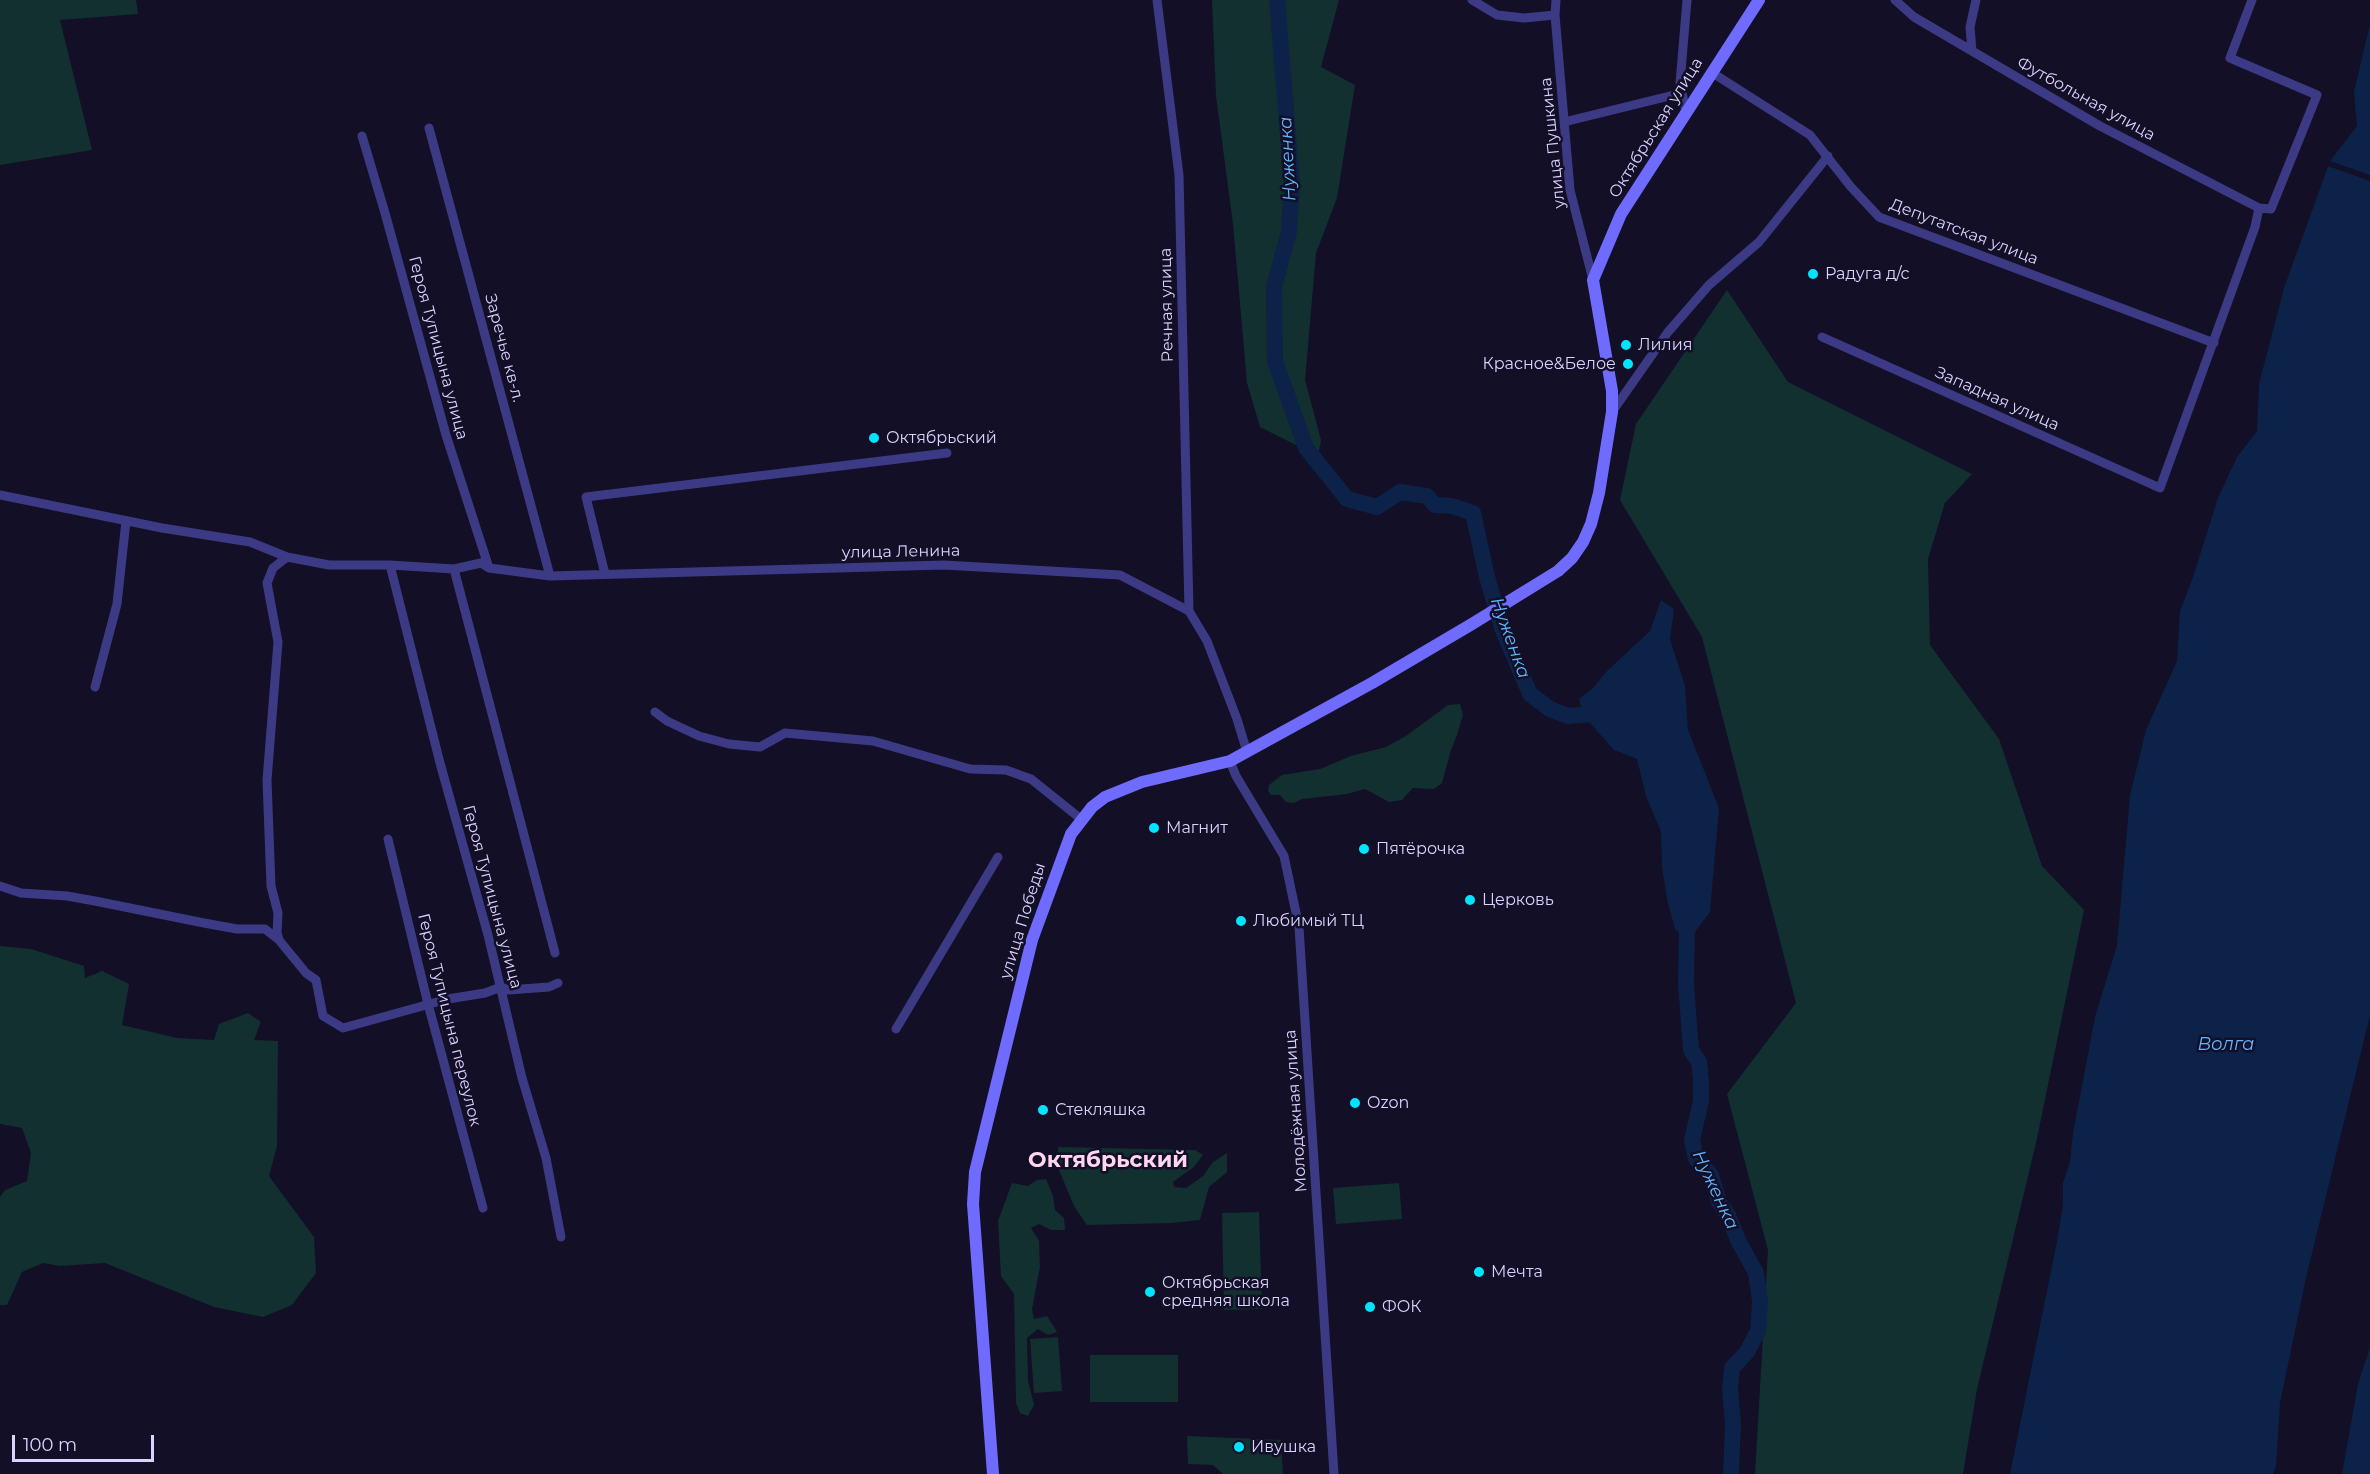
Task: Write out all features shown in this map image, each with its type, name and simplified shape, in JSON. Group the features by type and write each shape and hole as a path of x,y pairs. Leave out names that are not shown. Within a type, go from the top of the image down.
{"street":[{"name":"Речная улица","path":"1157,0 1179,175 1189,611"},
{"path":"1472,0 1497,15 1524,18 1555,15"},
{"name":"улица Пушкина","path":"1556,0 1555,15 1570,190 1593,280"},
{"path":"1686,112 1680,83 1687,0"},
{"name":"Октябрьская улица","path":"1593,280 1621,214 1759,0"},
{"name":"Футбольная улица","path":"1895,0 1914,16 2100,126 2259,208 2271,209 2316,95 2230,58 2252,0"},
{"path":"1972,51 1970,27 1976,0"},
{"name":"Депутатская улица","path":"1711,72 1810,135 1851,187 1879,217 2214,343"},
{"path":"1564,122 1682,93"},
{"name":"Заречье кв-л.","path":"429,128 550,576"},
{"name":"Героя Тупицына улица","path":"362,135 446,435 489,568"},
{"path":"1612,412 1668,332 1709,285 1759,242 1828,156"},
{"path":"2214,343 2255,227 2259,208"},
{"name":"улица Победы","path":"993,1474 973,1204 975,1172 996,1096 1032,940 1061,855 1071,834 1081,819 1105,797 1142,782 1230,761 1372,683 1472,624 1558,571 1572,558 1592,524 1612,412 1612,391 1593,280"},
{"name":"Западная улица","path":"1822,337 2160,488 2214,343"},
{"path":"605,574 586,496 947,453"},
{"name":"улица Ленина","path":"0,495 126,521 250,542 287,557 329,565 390,565 454,569 482,563 489,568 550,576 944,565 1120,574 1189,611"},
{"path":"95,687 117,604 126,521"},
{"path":"279,940 278,913 271,886 267,780 278,642 267,583 273,568 287,557"},
{"name":"Героя Тупицына улица","path":"390,565 440,763 501,987 522,1078 546,1158 561,1237"},
{"path":"454,569 555,953"},
{"path":"1189,611 1207,641 1237,718 1247,752"},
{"path":"655,712 667,721 699,736 729,744 760,747 785,732 873,741 970,769 1006,770 1031,779 1081,819"},
{"name":"Молодёжная улица","path":"1230,761 1236,776 1284,856 1299,927 1334,1474"},
{"name":"Героя Тупицына переулок","path":"388,839 428,1004 483,1208"},
{"path":"897,1029 998,857"},
{"path":"0,886 21,892 77,897 237,929 265,929 279,940 306,973 316,980 323,1016 343,1028 428,1004 501,987 508,990 549,987 558,983"}],"green space":[{"path":"0,0 136,0 138,14 60,20 92,150 0,165"},
{"path":"1212,0 1339,0 1321,67 1355,85 1337,198 1316,253 1305,380 1321,440 1318,456 1260,427 1247,383 1233,224 1216,96"},
{"path":"1727,290 1788,382 1972,474 1945,503 1928,559 1930,645 1999,739 2042,866 2084,910 2036,1143 1977,1389 1963,1474 1755,1474 1768,1250 1727,1094 1796,1003 1702,637 1620,500 1636,424"},
{"path":"1460,704 1463,715 1457,735 1442,783 1434,789 1413,788 1402,800 1389,802 1365,789 1347,794 1302,799 1294,803 1286,802 1280,795 1271,795 1268,791 1269,785 1282,775 1320,769 1351,756 1386,747 1406,736 1448,705"},
{"path":"0,946 31,949 84,966 85,978 102,971 129,984 122,1025 177,1038 214,1040 219,1024 248,1013 261,1022 254,1040 278,1041 277,1146 269,1176 314,1237 316,1273 292,1305 263,1317 214,1307 105,1263 60,1266 43,1263 22,1272 7,1305 0,1305 0,1197 5,1190 27,1181 31,1153 22,1128 0,1124"},
{"path":"1058,1147 1195,1150 1203,1155 1194,1167 1173,1182 1174,1187 1186,1188 1203,1176 1213,1162 1227,1153 1227,1172 1209,1187 1200,1220 1087,1225 1074,1206 1058,1168"},
{"path":"1046,1179 1053,1196 1055,1210 1064,1218 1065,1230 1051,1230 1039,1224 1031,1228 1039,1241 1040,1267 1032,1309 1034,1319 1047,1316 1057,1332 1048,1335 1038,1329 1027,1338 1028,1381 1034,1405 1028,1416 1020,1413 1016,1403 1014,1294 1001,1276 998,1221 1012,1183 1028,1186 1037,1180"},
{"path":"1399,1183 1402,1219 1336,1224 1333,1188"},
{"path":"1259,1212 1262,1309 1224,1310 1222,1213"},
{"path":"1058,1337 1062,1391 1034,1393 1030,1339"},
{"path":"1090,1355 1178,1355 1178,1402 1090,1402"},
{"path":"1187,1436 1281,1440 1283,1474 1223,1474 1213,1465 1188,1464"}],"water":[{"name":"Волга","path":"2370,24 2370,1015 2306,1278 2280,1403 2276,1466 2273,1474 2010,1474 2057,1241 2063,1205 2063,1183 2070,1162 2073,1133 2095,1017 2117,945 2130,795 2146,730 2177,661 2180,611 2218,498 2237,457 2257,431 2259,384 2284,288 2330,161 2357,126 2354,92"},
{"path":"1661,600 1674,609 1670,639 1685,686 1688,730 1719,808 1710,912 1688,941 1675,929 1662,867 1661,832 1646,796 1637,759 1614,750 1583,715 1579,699 1650,631"},
{"path":"2370,1347 2370,1474 2342,1474 2358,1384"}],"pier":[{"path":"2330,161 2370,175 2370,181 2328,166"}],"waterway":[{"name":"Нуженка","path":"1277,0 1292,185 1289,231 1274,287 1275,361 1306,448 1347,499 1377,507 1400,492 1427,496 1435,505 1452,506 1473,513 1487,577 1502,628 1530,694 1550,709 1568,716 1603,713"},
{"name":"Нуженка","path":"1687,919 1686,984 1691,1050 1699,1062 1701,1081 1701,1101 1692,1140 1696,1159 1711,1175 1719,1202 1728,1215 1738,1240 1756,1273 1760,1301 1758,1331 1747,1352 1732,1368 1730,1389 1733,1424 1731,1474"}],"place":[{"name":"Радуга д/с","path":"1813,274"},
{"name":"Лилия","path":"1626,345"},
{"name":"Красное&Белое","path":"1628,364"},
{"name":"Октябрьский","path":"874,438"},
{"name":"Магнит","path":"1154,828"},
{"name":"Пятёрочка","path":"1364,849"},
{"name":"Церковь","path":"1470,900"},
{"name":"Любимый ТЦ","path":"1241,921"},
{"name":"Ozon","path":"1355,1103"},
{"name":"Стекляшка","path":"1043,1110"},
{"name":"Мечта","path":"1479,1272"},
{"name":"Октябрьская средняя школа","path":"1150,1292"},
{"name":"ФОК","path":"1370,1307"},
{"name":"Ивушка","path":"1239,1447"}],"district":[{"name":"Октябрьский","path":"1108,1161"}]}
